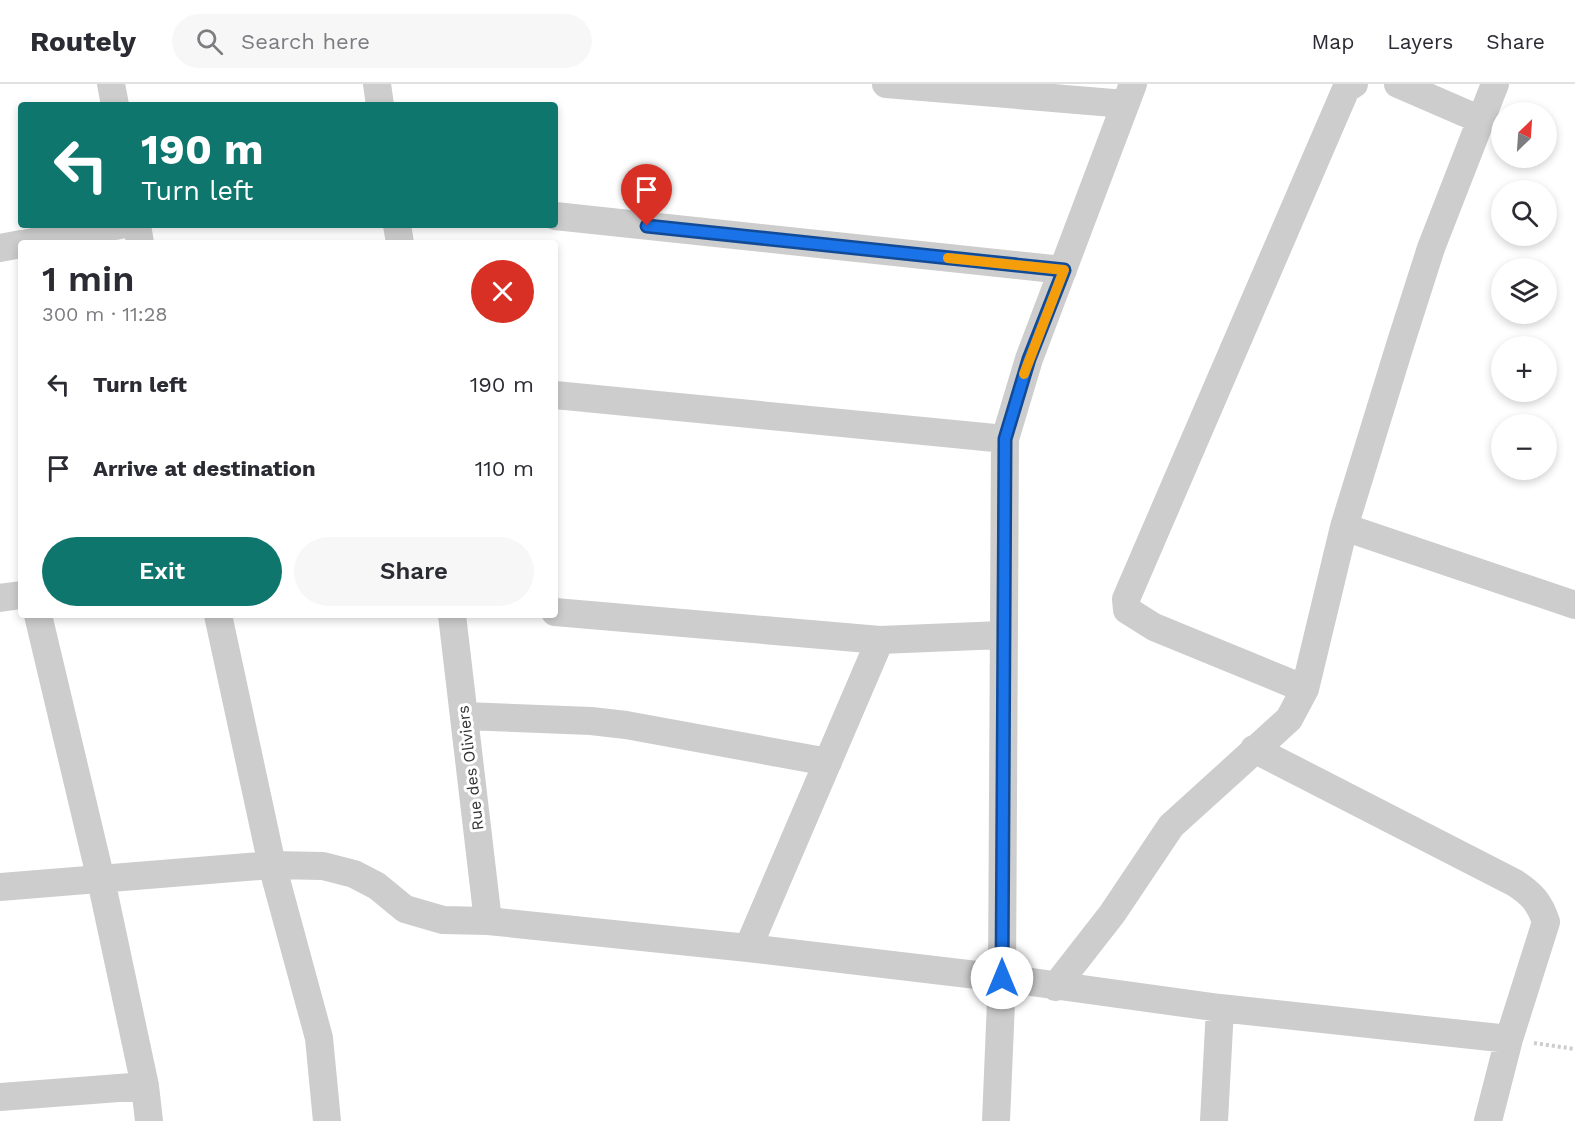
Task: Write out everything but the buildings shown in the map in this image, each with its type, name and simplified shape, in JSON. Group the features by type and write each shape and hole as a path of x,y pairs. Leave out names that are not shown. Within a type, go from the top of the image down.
{"street":[{"path":"111,84 114,102"},
{"path":"377,84 380,102"},
{"path":"886,84 1129,94 1029,359 1005,439 1002,635 1002,978 996,1121"},
{"path":"1305,689 1154,627 1127,610 1126,599 1346,89 1354,84"},
{"path":"1398,84 1481,120"},
{"path":"1055,987 1112,914 1171,826 1289,719 1305,689 1344,527 1431,248 1495,84"},
{"path":"558,216 1064,270"},
{"path":"43,240 105,228"},
{"path":"0,248 18,245"},
{"path":"558,396 1005,439"},
{"path":"1344,527 1575,605"},
{"path":"0,598 18,595"},
{"path":"558,612 880,640 1002,635"},
{"path":"39,618 101,880 145,1086 149,1121"},
{"path":"219,618 272,866 319,1038 327,1121"},
{"name":"Rue des Oliviers","path":"452,618 488,921"},
{"path":"748,948 880,640"},
{"path":"464,716 614,724 828,762"},
{"path":"1254,749 1515,883 1533,895 1546,922 1509,1039 1488,1121"},
{"path":"0,887 272,866 323,866 354,874 377,886 405,909 421,916 443,920 488,921 748,948 1002,978 1220,1008 1509,1039"},
{"path":"1214,1121 1220,1008"},
{"path":"0,1097 145,1086"}],"path":[{"path":"1509,1039 1575,1049"}],"slow traffic":[{"path":"948,258 1064,270 1024,374"}],"route":[{"path":"647,226 1064,270 1029,359 1005,439 1002,635 1002,978"}]}
